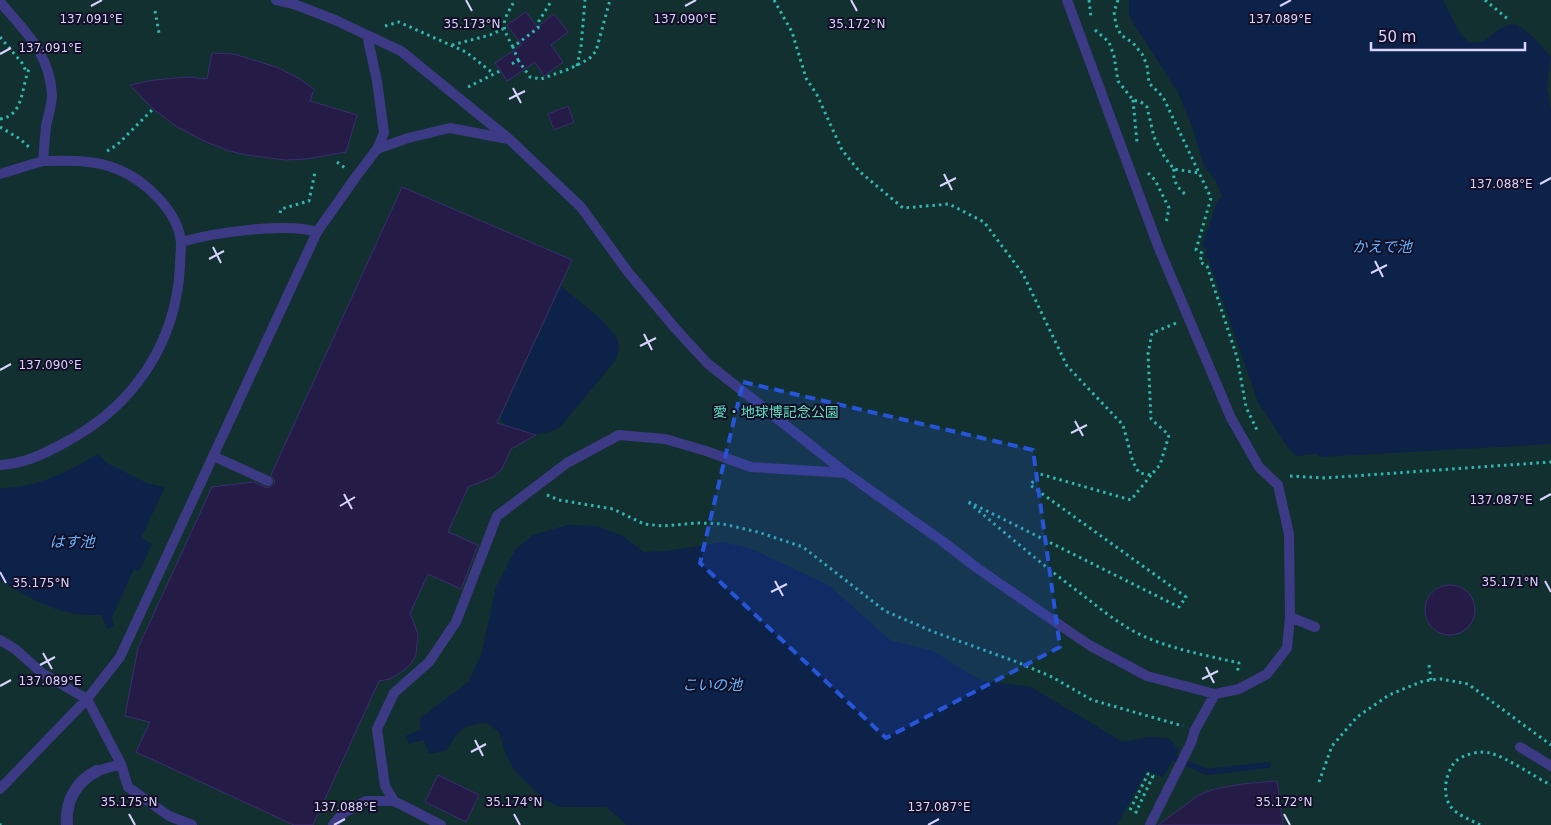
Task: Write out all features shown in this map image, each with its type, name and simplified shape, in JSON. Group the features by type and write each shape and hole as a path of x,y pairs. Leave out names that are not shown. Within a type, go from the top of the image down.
{"street":[{"path":"67,825 66,815 73,793 87,776 97,771"}],"lane":[{"path":"276,0 310,11 400,51 509,139 581,208 628,272 707,363 846,473 942,541 976,568 1089,645 1147,676 1215,694 1239,689 1267,674 1287,648 1290,617 1289,534 1278,485 1259,467 1231,418 1158,246 1067,0"},
{"path":"0,2 28,33 40,51 49,72 52,97 46,126 43,161"},
{"path":"0,789 87,699 120,657 317,232 377,149 384,133 377,81 367,35"},
{"path":"377,149 408,138 450,128 509,139"},
{"path":"0,174 43,161 89,161 117,169 138,179 164,204 176,224 181,242 179,288 170,322 159,351 141,378 105,418 78,436 30,459 0,465"},
{"path":"181,242 202,236 277,229 309,229 317,232"},
{"path":"394,801 385,786 377,729 394,692 429,662 456,622 497,516 567,463 619,435 665,439 752,467 846,473"},
{"path":"213,456 268,481"},
{"path":"1290,617 1315,627"},
{"path":"0,640 15,649 42,673 87,699 121,764 128,787 169,816 192,825"},
{"path":"1150,825 1191,743 1195,730 1215,694"},
{"path":"1520,748 1551,766"},
{"path":"97,771 121,764"},
{"path":"333,825 343,813 366,801 394,801 442,825"}],"path":[{"path":"515,0 506,16 503,29 518,60 530,76 541,79 576,66 589,59 596,51 610,0"},
{"path":"513,47 538,28 539,21 552,0"},
{"path":"576,66 581,48 585,0"},
{"path":"774,0 792,32 806,78 817,95 842,150 859,171 903,208 949,204 984,222 1023,274 1067,366 1123,425 1132,462 1139,473 1151,475"},
{"path":"1118,0 1114,12 1116,25 1121,35 1133,43 1142,54 1147,65 1149,83 1163,97 1211,198 1196,250 1202,253 1200,262 1208,266 1237,358 1246,407 1260,434"},
{"path":"1485,0 1509,20"},
{"path":"1089,1 1091,18 1096,31 1109,42 1112,49 1118,81 1133,100 1137,146"},
{"path":"155,11 159,33"},
{"path":"367,35 384,26 399,22 466,52 494,74"},
{"path":"451,45 490,35 503,29"},
{"path":"0,37 22,63 27,74"},
{"path":"0,119 4,119 16,111 25,87 27,74 40,51"},
{"path":"512,64 518,60"},
{"path":"473,85 500,71"},
{"path":"1133,100 1141,102 1147,107 1154,137 1165,158 1174,169 1199,173"},
{"path":"89,161 117,145 153,109"},
{"path":"0,127 20,139 43,161"},
{"path":"1145,167 1148,174 1155,180 1169,208 1163,236 1158,246"},
{"path":"1174,169 1173,175 1177,186 1187,196"},
{"path":"277,229 280,209 309,201 315,172"},
{"path":"1189,319 1152,333 1148,354 1152,419 1169,435 1160,465 1131,500 1040,474 1030,485 1186,597 1179,607 967,501 1036,559 1113,618 1136,632 1181,650 1239,663 1237,671 1239,689"},
{"path":"1269,477 1297,475 1325,478 1551,462"},
{"path":"532,490 559,500 613,509 644,524 663,526 698,523 723,524 758,532 803,547 885,611 934,632 1017,662 1052,677 1092,700 1195,730"},
{"path":"1428,664 1431,680"},
{"path":"1320,782 1332,746 1357,717 1389,695 1423,681 1441,679 1468,684 1551,745"},
{"path":"1480,825 1451,807 1446,796 1445,786 1454,763 1465,756 1475,753 1488,753 1551,785"},
{"path":"1130,810 1148,774 1153,776 1136,812 1140,813 1152,789"}],"highlighted area":[{"path":"743,382 1033,450 1060,647 886,738 700,563"}],"green space":[{"name":"愛・地球博記念公園","path":"0,0 1551,0 1551,825 0,825"}],"water":[{"name":"かえで池","path":"1129,0 1443,0 1460,33 1470,43 1484,40 1501,28 1514,25 1520,27 1540,44 1551,57 1547,88 1551,111 1551,444 1321,457 1316,454 1297,456 1288,448 1258,402 1208,258 1204,257 1207,249 1202,246 1217,202 1222,196 1215,180 1203,164 1194,132 1178,92 1130,18"},
{"path":"561,286 609,327 618,341 618,353 615,361 560,427 544,433 520,433 513,430 500,419"},
{"name":"はす池","path":"98,454 107,463 149,484 165,487 141,538 152,544 139,571 134,569 112,617 114,626 107,629 102,615 78,614 55,608 30,598 0,580 0,488 26,485 51,478"},
{"name":"こいの池","path":"567,525 597,526 623,536 643,552 667,551 723,542 752,549 830,586 890,640 933,651 980,680 1031,687 1123,742 1150,737 1168,738 1179,750 1163,777 1147,771 1117,825 627,825 606,807 560,807 543,799 514,770 505,752 499,732 487,723 472,725 462,729 447,750 430,754 423,740 409,744 405,736 420,730 420,718 468,682 481,655 496,587 515,550 533,535"}],"building":[{"path":"526,12 537,27 554,14 568,32 551,45 563,62 544,76 535,62 507,81 495,63 522,45 507,25"},
{"path":"212,53 234,54 279,68 314,89 310,101 357,115 346,152 306,159 285,160 229,151 204,141 176,126 153,109 130,85 154,80 188,77 207,79"},
{"path":"568,106 574,122 554,130 548,114"},
{"path":"402,187 572,260 497,423 536,435 511,449 502,469 493,477 468,487 448,532 478,545 461,589 428,574 410,613 418,634 416,655 410,665 400,673 390,679 379,681 313,825 294,825 136,752 150,722 125,716 138,648 212,487 253,482 268,488 274,484 275,480 271,475"},
{"path":"1445,585 1455,585 1468,592 1475,605 1475,615 1468,628 1455,635 1445,635 1436,631 1429,624 1425,615 1425,605 1429,596 1436,589"},
{"path":"438,775 479,795 466,822 425,802"},
{"path":"1277,781 1283,825 1158,825 1199,795 1215,789 1242,784"}],"waterway":[{"path":"1168,755 1207,772 1268,765"}]}
